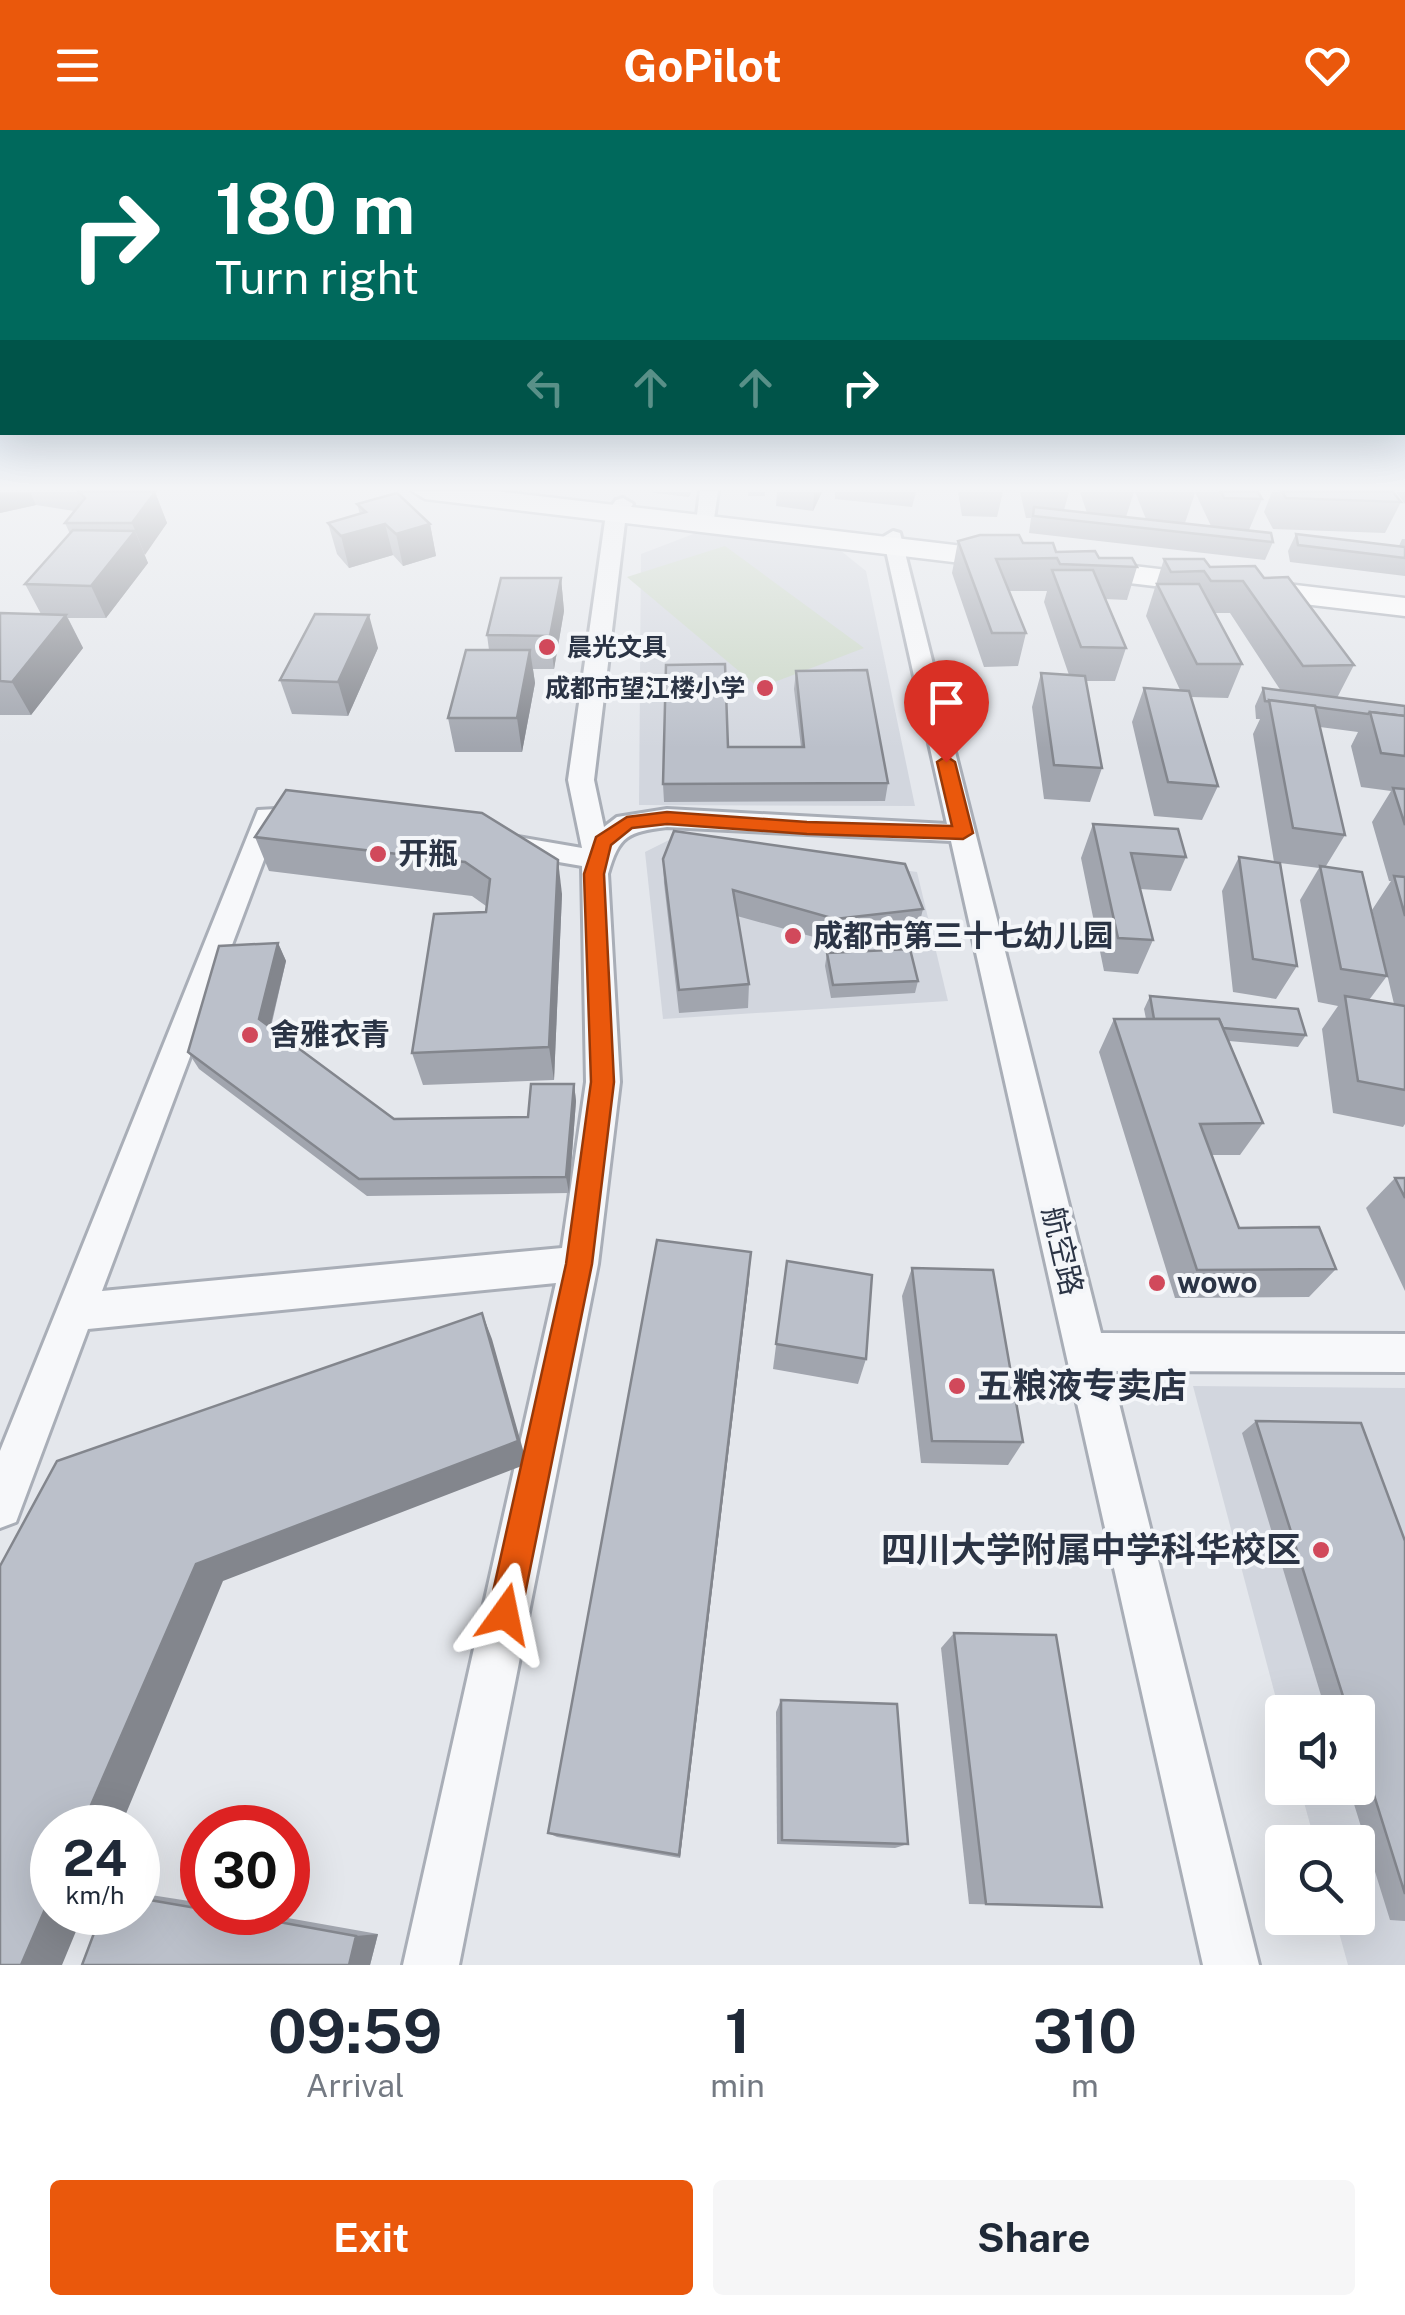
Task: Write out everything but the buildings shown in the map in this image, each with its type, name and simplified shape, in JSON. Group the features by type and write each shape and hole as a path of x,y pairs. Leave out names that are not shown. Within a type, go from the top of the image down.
{"main road":[{"path":"1166,577 1405,607"},
{"path":"1241,577 1405,593"}],"street":[{"path":"598,860 581,780 610,577"},
{"name":"航空路","path":"902,577 1231,1965"},
{"path":"0,1506 267,816 353,819"},
{"path":"431,1965 579,1264 603,1082 594,874 602,842 627,823 667,818 963,833"},
{"path":"468,837 598,860"},
{"path":"76,1312 579,1264"},
{"path":"1086,1352 1405,1352"}],"shaded area":[{"name":"成都市望江楼小学","path":"641,577 867,577 915,806 639,805"},
{"name":"成都市第三十七幼儿园","path":"673,838 917,872 948,1001 663,1019 645,852"},
{"name":"四川大学附属中学科华校区","path":"1193,1386 1405,1388 1405,1965 1348,1965 1340,1935 1375,1935 1375,1825 1310,1825 1305,1805 1375,1805 1375,1695 1275,1695"}],"green space":[{"path":"627,577 767,577 864,648 759,688"}],"place":[{"name":"晨光文具","path":"547,647"},
{"name":"成都市望江楼小学","path":"765,688"},
{"name":"开瓶","path":"378,854"},
{"name":"成都市第三十七幼儿园","path":"793,936"},
{"name":"舍雅衣青","path":"250,1035"},
{"name":"wowo","path":"1157,1283"},
{"name":"五粮液专卖店","path":"957,1386"},
{"name":"四川大学附属中学科华校区","path":"1321,1550"}],"route":[{"path":"505,1614 579,1264 603,1082 594,874 602,842 627,823 667,818 963,833 946,762"}]}
